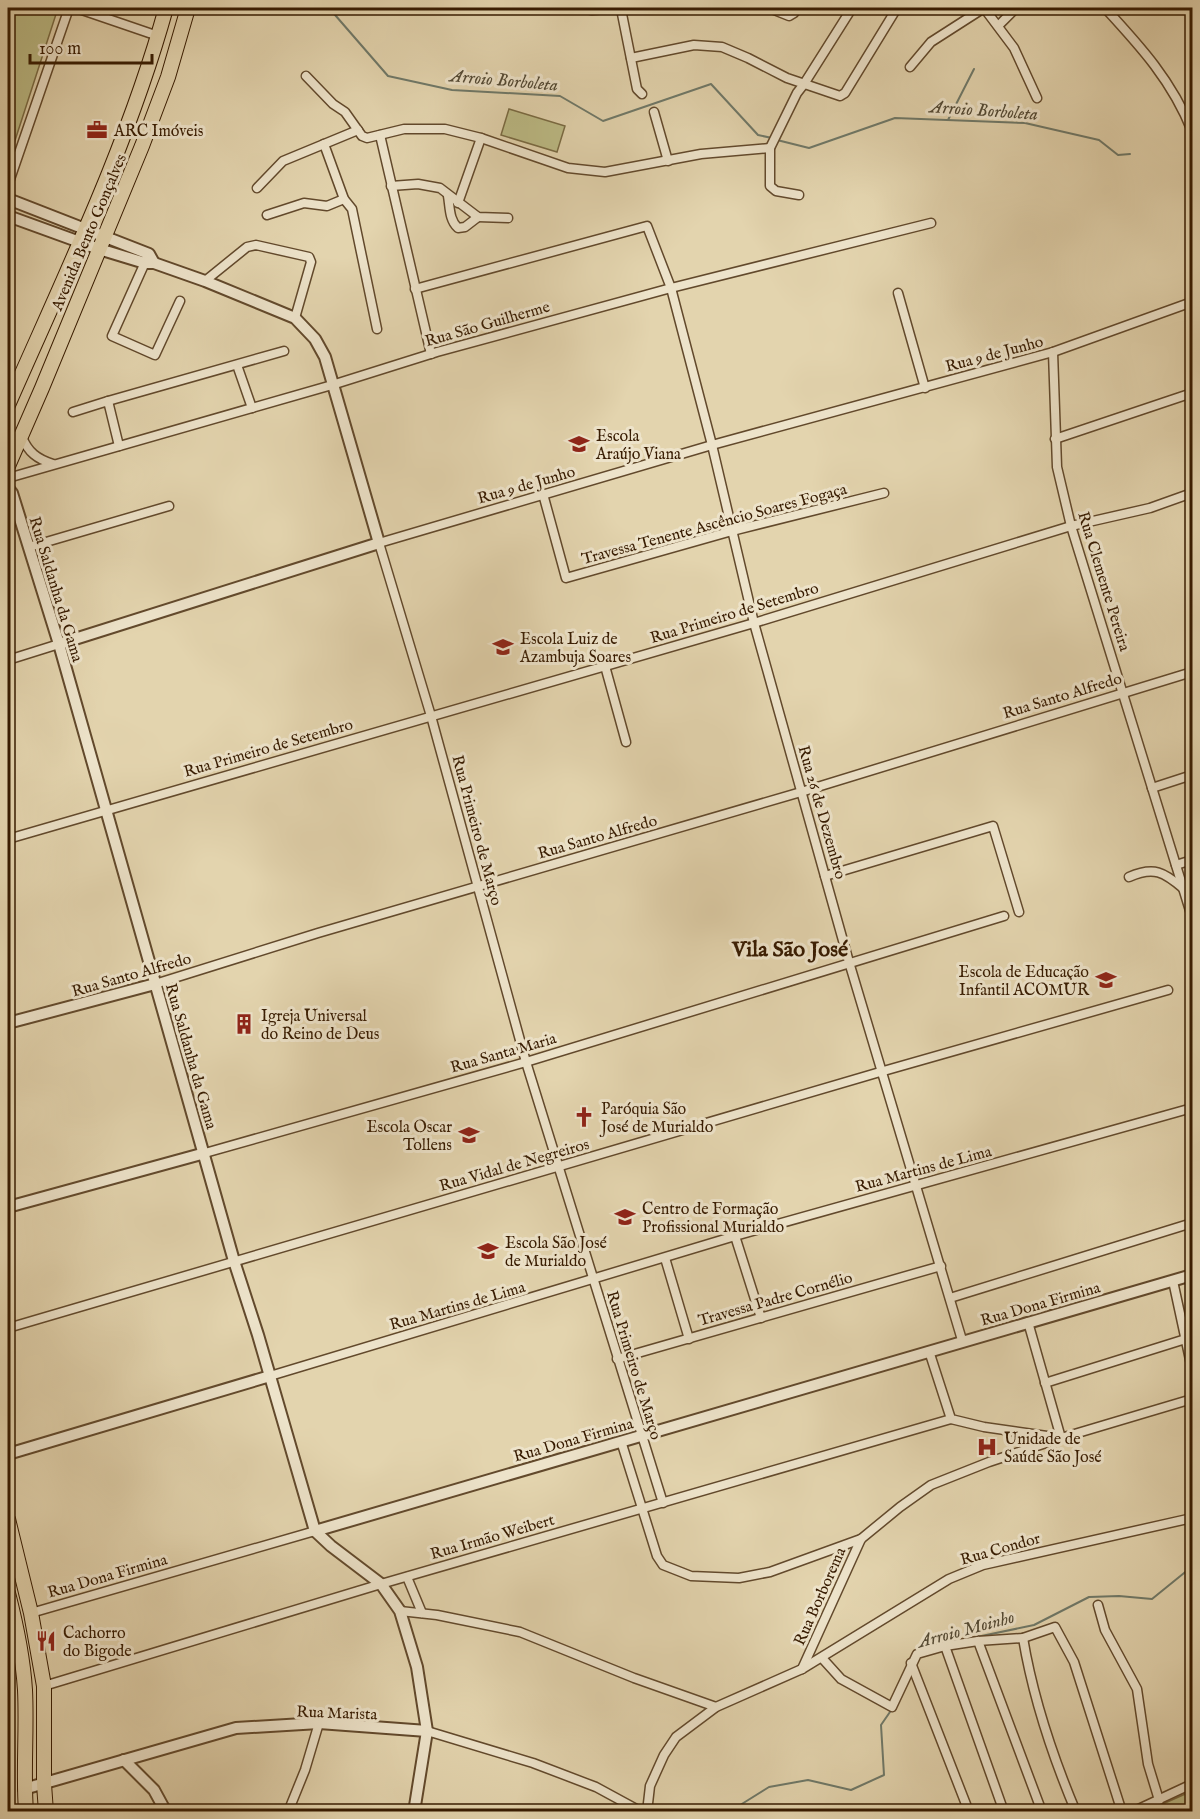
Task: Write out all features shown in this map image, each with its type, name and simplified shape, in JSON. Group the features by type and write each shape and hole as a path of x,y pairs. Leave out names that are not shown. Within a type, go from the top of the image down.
{"main road":[{"name":"Avenida Bento Gonçalves","path":"8,405 83,236 122,138 166,8"},
{"name":"Avenida Bento Gonçalves","path":"8,466 161,97 188,8"},
{"path":"8,1519 31,1612 44,1686 46,1812"},
{"path":"8,1593 15,1622 25,1689 24,1789 26,1812"}],"street":[{"path":"8,185 69,8"},
{"path":"76,8 158,36"},
{"path":"580,8 592,10 623,8 637,89 642,94"},
{"path":"769,8 789,16 798,8"},
{"path":"799,195 776,191 770,186 770,148 797,93 852,8"},
{"path":"631,58 694,45 722,47 787,78 840,96 845,93 897,8"},
{"path":"910,67 931,42 984,8 1014,48 1037,98"},
{"path":"999,25 1016,8"},
{"path":"1106,8 1136,40 1174,90 1192,131"},
{"path":"306,76 333,104 345,112 362,136 376,136 404,129 445,129 481,138 568,168 605,172 701,154 770,148"},
{"path":"654,112 668,161"},
{"path":"257,188 283,161 358,130"},
{"path":"376,136 391,186 431,354"},
{"path":"458,203 481,138"},
{"path":"324,144 344,199 352,209 377,328"},
{"path":"391,186 418,184 440,189 478,217 508,218"},
{"path":"448,196 453,224 458,228 465,227 478,217"},
{"path":"8,199 83,236"},
{"path":"267,215 304,203 327,206 344,199"},
{"path":"8,216 83,236"},
{"name":"Rua São Guilherme","path":"8,478 332,385 431,354 671,288 932,223"},
{"name":"Rua 26 de Dezembro","path":"415,289 647,226 671,288 712,445 754,623 880,1072 962,1341"},
{"name":"Rua Primeiro de Março","path":"83,236 205,281 295,318 315,339 325,357 431,716 526,1062 663,1503"},
{"path":"205,281 247,247 256,245 309,258 311,262 295,318"},
{"path":"149,260 112,334 114,337 155,355 180,301"},
{"path":"898,293 925,388"},
{"name":"Rua 9 de Junho","path":"8,660 379,543 543,494 712,445 1053,352 1192,302"},
{"path":"72,412 284,351"},
{"name":"Rua Clemente Pereira","path":"1053,352 1057,467 1071,526 1192,917"},
{"path":"237,365 252,408"},
{"path":"1055,439 1192,393"},
{"path":"108,401 119,446"},
{"path":"21,435 26,448 39,459 53,465"},
{"name":"Rua Saldanha da Gama","path":"8,488 12,494 59,644 234,1261 315,1531"},
{"name":"Travessa Tenente Ascêncio Soares Fogaça","path":"543,494 566,578 732,531 884,493"},
{"name":"Rua Primeiro de Setembro","path":"8,839 277,759 754,623 1071,526 1150,508 1192,493"},
{"path":"29,547 169,506"},
{"path":"604,666 626,742"},
{"name":"Rua Santo Alfredo","path":"8,1023 155,984 478,886 801,792 1192,672"},
{"path":"1152,788 1192,775"},
{"path":"825,876 993,826 1019,912"},
{"path":"1176,865 1192,860"},
{"path":"1128,877 1142,871 1154,870 1171,878 1184,889"},
{"name":"Rua Santa Maria","path":"8,1207 526,1062 1004,916"},
{"name":"Rua Vidal de Negreiros","path":"8,1328 880,1072 1168,990"},
{"name":"Rua Martins de Lima","path":"8,1454 735,1236 1192,1108"},
{"path":"950,1298 1192,1222"},
{"path":"735,1236 761,1318"},
{"path":"665,1258 689,1339"},
{"name":"Travessa Padre Cornélio","path":"617,1359 941,1266"},
{"name":"Rua Dona Firmina","path":"31,1612 1192,1275"},
{"path":"1173,1281 1189,1338 1192,1369"},
{"path":"929,1351 951,1419 984,1427 1061,1438 1028,1322"},
{"path":"1045,1383 1189,1338"},
{"name":"Rua Borborema","path":"802,1669 861,1539 931,1485 989,1462 1061,1438 1192,1400"},
{"name":"Rua Irmão Weibert","path":"44,1686 381,1584 951,1419"},
{"path":"621,1441 657,1556 663,1565 691,1576 739,1578 770,1572 861,1539"},
{"name":"Rua Condor","path":"647,1812 650,1786 663,1755 676,1737 716,1707 802,1669 949,1579 982,1565 1192,1518"},
{"path":"315,1531 381,1584 400,1611 417,1667 427,1731 414,1812"},
{"path":"407,1577 422,1613"},
{"path":"1098,1605 1105,1630 1137,1689 1148,1764 1159,1800"},
{"path":"400,1611 422,1613 520,1632 634,1678 716,1707"},
{"path":"822,1658 841,1679 890,1707 893,1706 917,1654 945,1646 978,1641 1023,1638 1055,1627 1074,1662 1122,1812"},
{"path":"1023,1638 1029,1677 1056,1766 1076,1812"},
{"path":"978,1641 1042,1812"},
{"path":"945,1646 1004,1812"},
{"path":"911,1663 969,1812"},
{"path":"288,1812 305,1770 319,1723"},
{"name":"Rua Marista","path":"24,1789 236,1728 319,1723 427,1731 533,1763 596,1786 642,1812"},
{"path":"124,1760 154,1790 166,1812"},
{"path":"1132,1812 1192,1784"}],"shaded area":[{"path":"8,8 58,8 8,162"},
{"path":"509,109 565,126 557,152 501,135"},
{"path":"1192,1791 1192,1811 1147,1811"}],"waterway":[{"name":"Arroio Borboleta","path":"329,8 388,76 452,90 560,96 603,121 711,84 758,135 772,138"},
{"path":"948,120 974,69"},
{"name":"Arroio Borboleta","path":"777,140 809,148 895,118 1025,123 1099,140 1118,155 1130,154"},
{"name":"Arroio Moinho","path":"972,1638 1034,1625 1089,1597 1119,1596 1152,1599 1192,1569"},
{"name":"Arroio Moinho","path":"729,1812 769,1787 808,1780 851,1790 884,1775 881,1725 892,1709"}],"place":[{"name":"ARC Imóveis","path":"97,130"},
{"name":"Escola Araújo Viana","path":"579,444"},
{"name":"Escola Luiz de Azambuja Soares","path":"503,647"},
{"name":"Escola de Educação Infantil ACOMUR","path":"1106,980"},
{"name":"Igreja Universal do Reino de Deus","path":"244,1024"},
{"name":"Paróquia São José de Murialdo","path":"584,1117"},
{"name":"Escola Oscar Tollens","path":"469,1135"},
{"name":"Centro de Formação Profissional Murialdo","path":"625,1217"},
{"name":"Escola São José de Murialdo","path":"488,1251"},
{"name":"Unidade de Saúde São José","path":"987,1447"},
{"name":"Cachorro do Bigode","path":"46,1641"}],"district":[{"name":"Vila São José","path":"790,948"}]}
